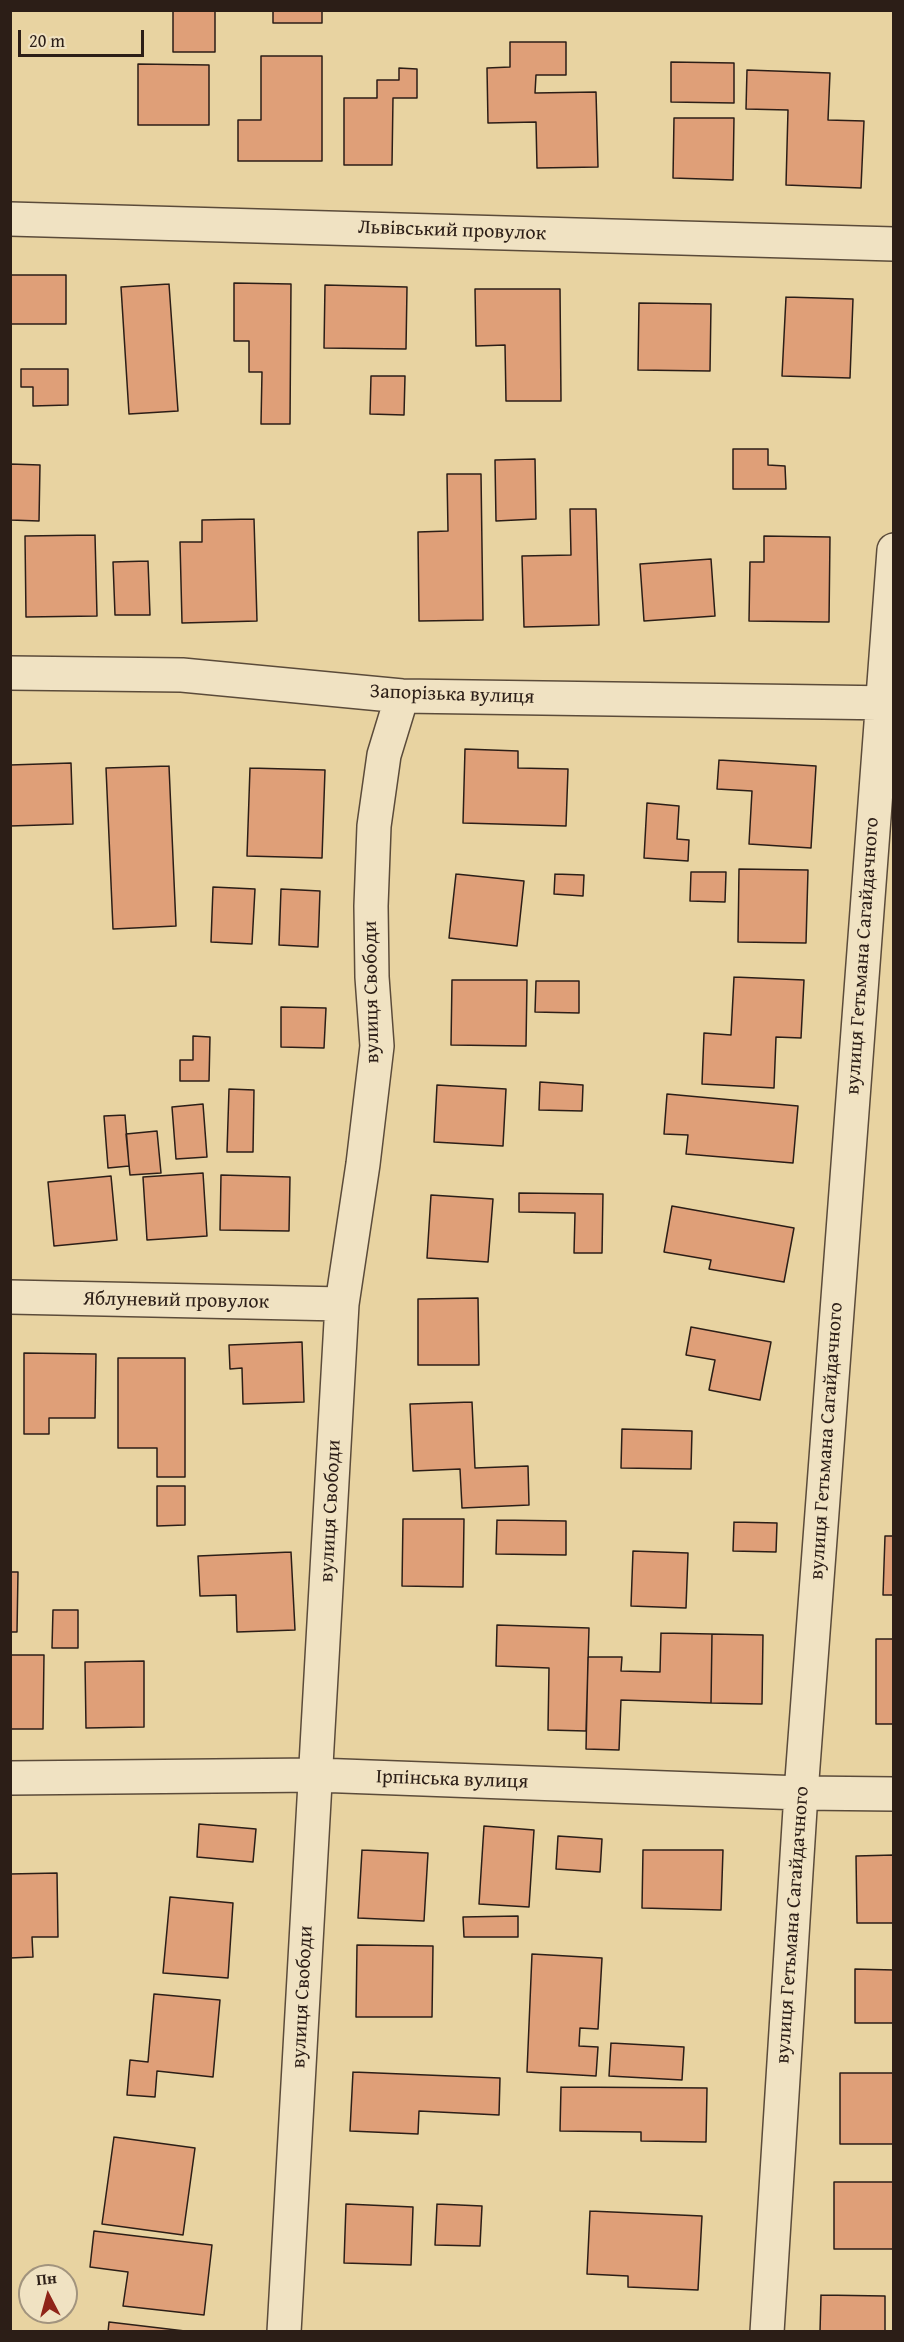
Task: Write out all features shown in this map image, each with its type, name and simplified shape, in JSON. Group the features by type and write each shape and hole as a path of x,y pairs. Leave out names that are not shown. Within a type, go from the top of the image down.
{"street":[{"name":"Львівський провулок","path":"10,219 894,244"},
{"name":"вулиця Гетьмана Сагайдачного","path":"767,2331 801,1793 888,703 894,550"},
{"name":"Запорізька вулиця","path":"10,673 182,675 402,696 888,703"},
{"name":"вулиця Свободи","path":"284,2331 342,1305 363,1164 377,1046 372,977 371,906 374,826 384,755 402,696"},
{"name":"Яблуневий провулок","path":"10,1296 342,1305"},
{"name":"Ірпінська вулиця","path":"10,1778 316,1775 801,1793 894,1794"}],"building":[{"path":"173,10 215,10 215,52 173,52"},
{"path":"273,10 322,10 322,23 273,23"},
{"path":"510,42 566,42 566,75 536,75 535,93 596,92 598,167 537,168 536,122 488,123 487,68 510,67"},
{"path":"261,56 322,56 322,161 238,161 238,120 261,120"},
{"path":"671,62 734,63 734,103 671,102"},
{"path":"138,64 209,65 209,125 138,125"},
{"path":"399,68 417,69 417,98 393,98 392,165 344,165 344,98 377,98 377,80 399,80"},
{"path":"747,70 830,73 828,120 864,121 861,188 786,185 788,110 746,109"},
{"path":"674,118 734,118 733,180 673,178"},
{"path":"10,275 66,275 66,324 10,324"},
{"path":"234,283 291,284 290,424 261,424 262,372 249,372 249,341 234,341"},
{"path":"169,284 178,411 129,414 121,287"},
{"path":"325,285 407,287 406,349 324,348"},
{"path":"475,289 560,289 561,401 506,401 505,345 476,346"},
{"path":"786,297 853,299 850,378 782,376"},
{"path":"639,303 711,304 710,371 638,370"},
{"path":"21,369 68,369 68,405 33,406 33,387 21,387"},
{"path":"371,376 405,376 404,415 370,414"},
{"path":"733,449 768,449 768,465 785,466 786,489 733,489"},
{"path":"535,459 536,519 496,521 495,460"},
{"path":"10,464 40,465 39,521 10,520"},
{"path":"447,474 481,474 483,620 419,621 418,532 448,531"},
{"path":"570,509 596,509 599,625 524,627 522,556 571,555"},
{"path":"254,519 257,621 182,623 180,542 202,542 202,520"},
{"path":"95,535 97,616 26,617 25,536"},
{"path":"764,536 830,537 829,622 749,621 750,562 764,562"},
{"path":"711,559 715,616 644,621 640,564"},
{"path":"148,561 150,615 115,615 113,562"},
{"path":"465,749 518,751 518,768 568,769 566,826 463,823"},
{"path":"719,760 816,766 811,848 749,844 752,791 717,789"},
{"path":"71,763 73,824 10,826 10,765"},
{"path":"169,766 176,926 113,929 106,768"},
{"path":"250,768 325,770 322,858 247,856"},
{"path":"647,803 679,806 677,839 689,840 688,861 644,858"},
{"path":"739,869 808,870 806,943 738,942"},
{"path":"691,872 726,872 725,902 690,901"},
{"path":"456,874 524,881 517,946 449,938"},
{"path":"555,874 584,875 583,896 554,894"},
{"path":"213,887 255,889 252,944 211,942"},
{"path":"281,889 320,891 318,947 279,945"},
{"path":"734,977 804,980 801,1038 776,1037 774,1088 702,1084 704,1033 731,1035"},
{"path":"452,980 527,980 526,1046 451,1045"},
{"path":"536,981 579,981 579,1013 535,1012"},
{"path":"281,1007 326,1008 324,1048 281,1047"},
{"path":"193,1036 210,1037 209,1081 180,1081 180,1060 193,1060"},
{"path":"540,1082 583,1085 582,1111 539,1110"},
{"path":"437,1085 506,1089 503,1146 434,1142"},
{"path":"229,1089 254,1090 253,1152 227,1152"},
{"path":"667,1094 798,1106 793,1163 686,1154 688,1135 664,1134"},
{"path":"203,1104 207,1157 176,1159 172,1107"},
{"path":"125,1115 129,1166 108,1168 104,1116"},
{"path":"157,1131 161,1173 130,1175 126,1134"},
{"path":"203,1173 207,1236 147,1240 143,1177"},
{"path":"221,1175 290,1177 289,1231 220,1230"},
{"path":"111,1176 117,1240 54,1246 48,1182"},
{"path":"519,1193 603,1194 602,1253 574,1253 575,1213 519,1212"},
{"path":"431,1195 493,1199 488,1262 427,1258"},
{"path":"672,1206 794,1228 784,1282 709,1269 711,1260 664,1252"},
{"path":"478,1298 479,1365 418,1365 418,1299"},
{"path":"691,1327 771,1342 760,1400 709,1390 715,1360 686,1355"},
{"path":"302,1342 304,1402 243,1404 242,1368 230,1369 229,1345"},
{"path":"24,1353 96,1354 95,1418 49,1418 49,1434 24,1434"},
{"path":"118,1358 185,1358 185,1477 157,1477 157,1448 118,1448"},
{"path":"472,1402 475,1468 528,1466 529,1505 462,1508 460,1469 413,1471 410,1404"},
{"path":"622,1429 692,1431 691,1469 621,1468"},
{"path":"157,1486 185,1486 185,1525 157,1526"},
{"path":"403,1519 464,1519 463,1587 402,1586"},
{"path":"497,1520 566,1521 566,1555 496,1554"},
{"path":"734,1522 777,1523 776,1552 733,1551"},
{"path":"885,1536 894,1536 894,1595 883,1595"},
{"path":"633,1551 688,1553 686,1608 631,1606"},
{"path":"291,1552 295,1630 237,1632 236,1595 200,1596 198,1556"},
{"path":"10,1572 18,1572 17,1632 10,1632"},
{"path":"53,1610 78,1610 78,1648 52,1648"},
{"path":"497,1625 589,1628 586,1731 548,1730 549,1668 496,1666"},
{"path":"661,1633 712,1634 711,1703 621,1700 619,1750 586,1749 588,1657 622,1657 621,1671 660,1672"},
{"path":"712,1634 763,1635 762,1704 711,1703"},
{"path":"876,1639 894,1639 894,1724 876,1724"},
{"path":"10,1655 44,1655 43,1729 10,1729"},
{"path":"144,1661 144,1727 86,1728 85,1662"},
{"path":"199,1824 256,1829 253,1862 197,1857"},
{"path":"484,1826 534,1830 529,1907 479,1904"},
{"path":"558,1836 602,1839 600,1872 556,1869"},
{"path":"362,1850 428,1853 424,1921 358,1918"},
{"path":"643,1850 723,1850 721,1910 642,1908"},
{"path":"894,1855 894,1923 857,1923 856,1856"},
{"path":"57,1873 58,1937 32,1937 33,1957 10,1958 10,1874"},
{"path":"170,1897 233,1903 228,1978 163,1973"},
{"path":"518,1916 518,1937 464,1937 463,1917"},
{"path":"357,1945 433,1946 432,2017 356,2017"},
{"path":"532,1954 602,1958 598,2029 580,2028 579,2046 598,2047 596,2076 527,2072"},
{"path":"855,1969 894,1970 894,2023 855,2023"},
{"path":"154,1994 220,2000 213,2077 157,2071 155,2097 127,2095 130,2060 148,2062"},
{"path":"611,2043 684,2047 682,2080 609,2076"},
{"path":"353,2072 500,2078 499,2115 419,2111 418,2134 350,2131"},
{"path":"840,2073 894,2073 894,2144 840,2144"},
{"path":"561,2087 707,2088 706,2142 641,2141 641,2132 560,2131"},
{"path":"114,2137 195,2148 183,2235 102,2224"},
{"path":"834,2182 894,2182 894,2249 834,2249"},
{"path":"346,2204 413,2207 411,2265 344,2263"},
{"path":"437,2204 482,2206 480,2246 435,2245"},
{"path":"590,2211 702,2216 698,2290 628,2287 628,2276 587,2274"},
{"path":"94,2231 212,2245 204,2315 123,2306 128,2272 90,2267"},
{"path":"821,2295 885,2296 885,2332 820,2332"},
{"path":"109,2322 185,2331 185,2332 108,2332"}]}
